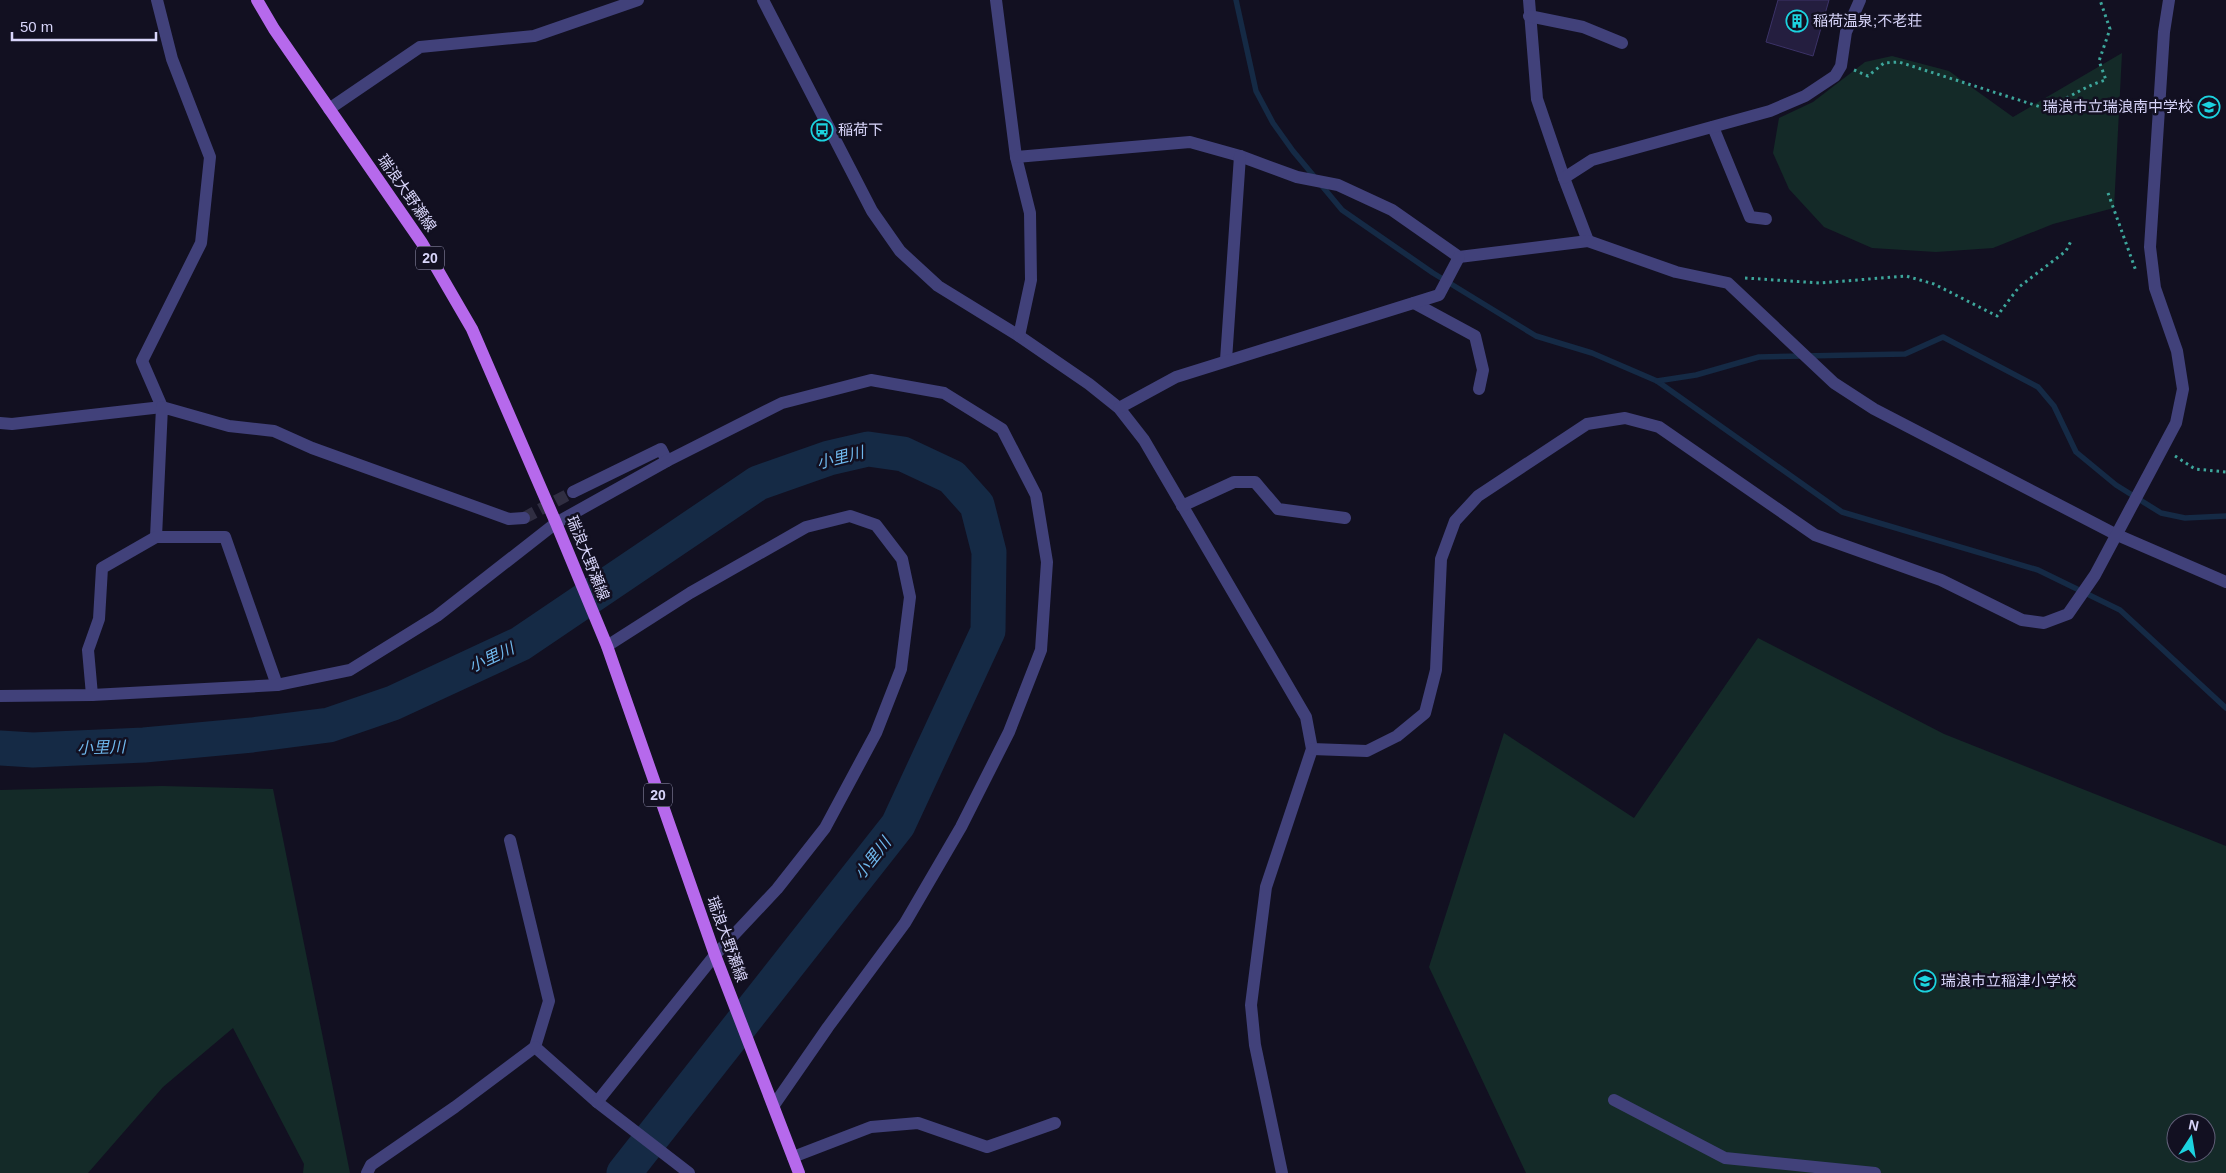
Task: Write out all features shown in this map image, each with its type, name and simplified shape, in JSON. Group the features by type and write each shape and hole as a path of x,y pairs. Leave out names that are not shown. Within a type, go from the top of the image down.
{"main road":[{"name":"瑞浪大野瀬線","path":"257,0 274,29 422,243 472,329 607,646 717,961 799,1173"}],"street":[{"path":"156,537 162,407 142,361 201,243 210,157 172,59 157,0"},
{"path":"329,109 420,47 534,36 638,0"},
{"path":"763,0 872,211 900,251 938,286 1019,336 1089,384 1118,408 1144,440 1306,717 1312,749 1266,887 1251,1005 1255,1045 1282,1173"},
{"path":"996,0 1016,157 1030,213 1031,280 1019,336"},
{"path":"1529,0 1537,99 1588,241"},
{"path":"1564,178 1592,160 1770,111 1805,96 1835,76 1842,66 1846,32 1860,0"},
{"path":"1312,749 1367,751 1396,736 1425,713 1436,670 1441,559 1455,521 1478,496 1587,424 1625,418 1660,427 1815,535 1941,580 2022,620 2044,623 2068,614 2095,575 2115,534 2176,422 2183,389 2176,351 2155,288 2150,247 2151,208 2164,32 2169,0"},
{"path":"1529,16 1583,27 1622,43"},
{"path":"1713,127 1750,217 1766,219"},
{"path":"1016,157 1190,142 1240,156 1297,177 1338,185 1392,210 1459,257 1588,241 1676,272 1728,283 1834,382 1874,409 2115,534 2226,582"},
{"path":"1226,360 1240,156"},
{"path":"1118,408 1176,377 1439,295 1459,257"},
{"path":"1414,303 1475,336 1483,370 1479,389"},
{"path":"0,696 92,695 277,686 350,670 437,616 556,524 667,461 782,403 871,380 944,393 1002,429 1036,495 1047,562 1041,650 1009,732 961,827 905,923 828,1027 774,1106"},
{"path":"0,423 12,424 162,407 229,426 274,431 312,448 509,519 524,518"},
{"path":"573,492 661,449 667,461"},
{"path":"1182,506 1234,482 1255,482 1278,509 1345,518"},
{"path":"597,1102 777,889 825,828 876,733 900,669 910,597 902,559 876,525 850,516 806,527 690,594 607,646"},
{"path":"92,695 88,650 100,619 102,568 156,537 225,537 277,686"},
{"path":"367,1173 371,1165 455,1107 535,1047 549,1001 510,840"},
{"path":"535,1047 597,1102 689,1173"},
{"path":"1614,1100 1725,1158 1875,1173"},
{"path":"793,1157 871,1127 918,1123 987,1147 1055,1123"}],"path":[{"path":"1842,66 1868,76 1884,63 1899,62 2044,108 2060,103 2090,84 2106,80 2099,61 2110,30 2100,0"},
{"path":"2108,193 2140,283 2155,288"},
{"path":"1728,283 1738,278 1820,283 1906,276 1934,284 1997,316 2019,287 2066,251 2071,241"},
{"path":"2162,448 2195,469 2226,472"}],"green space":[{"path":"2122,53 2114,208 2053,224 1993,248 1936,252 1872,248 1824,227 1789,189 1773,153 1779,118 1813,102 1865,62 1892,56 1949,71 2013,117"},
{"path":"1758,638 1944,734 2226,846 2226,1173 1526,1173 1429,967 1504,733 1634,818"},
{"path":"162,786 273,789 350,1173 303,1173 304,1164 233,1028 163,1087 88,1173 0,1173 0,790"}],"building":[{"name":"稲荷温泉;不老荘","path":"1778,0 1829,0 1813,56 1766,42"}],"waterway":[{"path":"1236,0 1256,91 1273,123 1293,151 1342,210 1433,273 1536,336 1592,353 1657,381 1842,512 2038,570 2120,610 2226,708"},
{"path":"1657,381 1696,375 1759,357 1905,354 1943,337 2038,387 2054,406 2076,452 2116,485 2161,513 2185,518 2226,516"},
{"name":"小里川","path":"0,748 33,750 144,745 252,735 329,725 393,703 520,644 758,483 829,458 868,449 903,454 952,477 977,505 989,552 988,631 898,825 624,1173"}],"tunnel":[{"path":"524,518 573,492"}],"place":[{"name":"稲荷温泉;不老荘","path":"1797,21"},
{"name":"瑞浪市立瑞浪南中学校","path":"2209,107"},
{"name":"稲荷下","path":"822,130"},
{"name":"瑞浪市立稲津小学校","path":"1925,981"}]}
